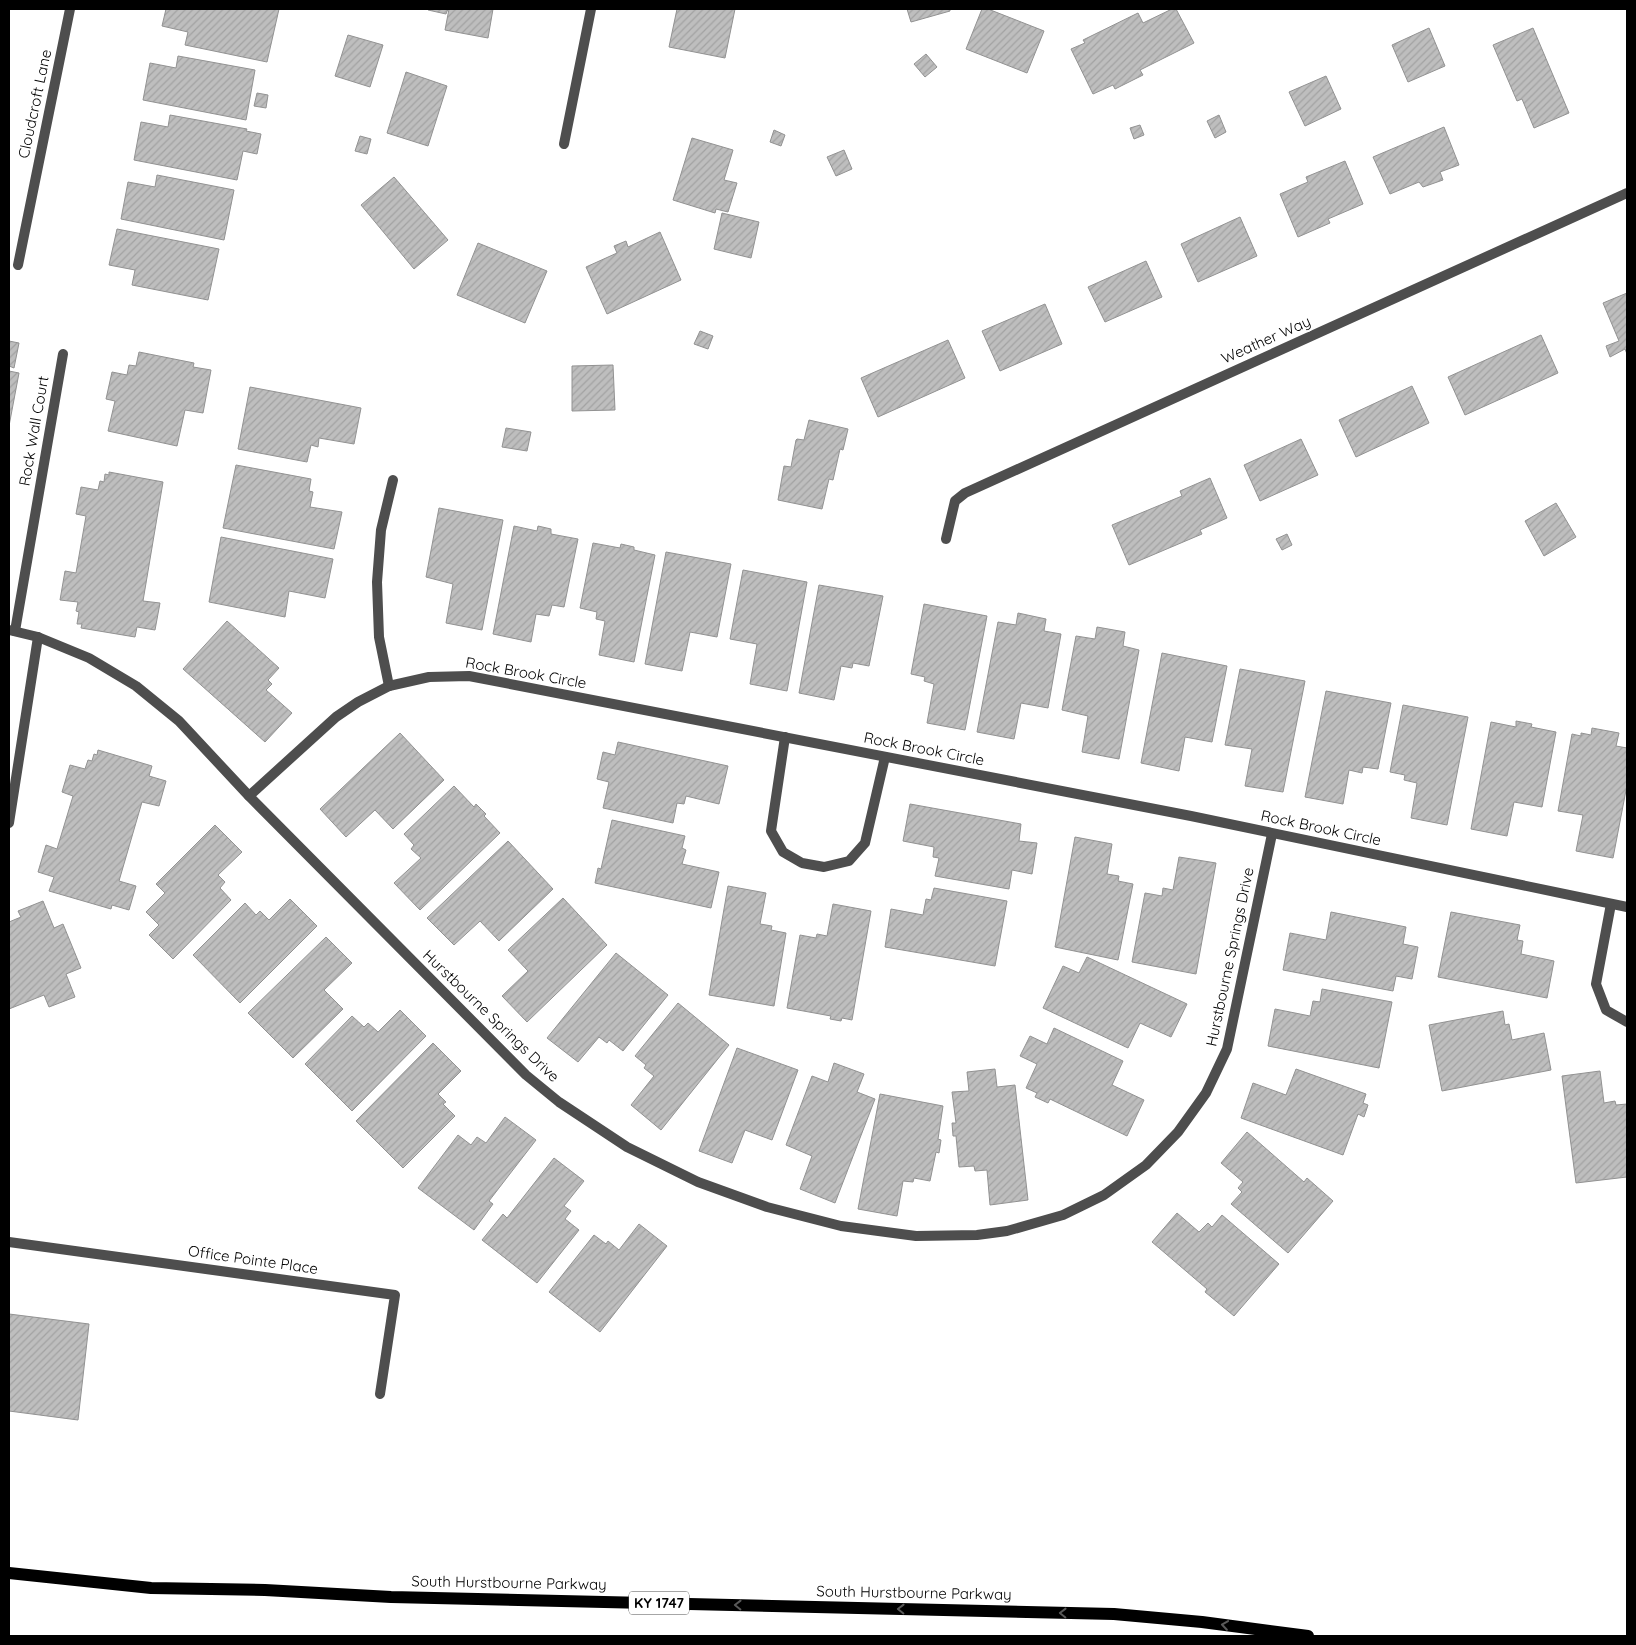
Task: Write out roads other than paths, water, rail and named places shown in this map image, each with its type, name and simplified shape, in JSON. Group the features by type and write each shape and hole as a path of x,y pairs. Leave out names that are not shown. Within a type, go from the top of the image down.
{"main road":[{"name":"South Hurstbourne Parkway","path":"9,1573 151,1588 265,1590 391,1597 1114,1614 1202,1622 1308,1636"}],"street":[{"name":"Cloudcroft Lane","path":"18,265 70,9"},
{"path":"564,144 591,9"},
{"name":"Weather Way","path":"946,539 955,501 965,493 1627,193"},
{"name":"Rock Wall Court","path":"12,630 63,354"},
{"path":"389,686 379,637 377,582 382,530 393,480"},
{"name":"Hurstbourne Springs Drive","path":"12,630 38,637 89,658 136,686 179,720 249,796 526,1075 558,1102 627,1147 698,1182 767,1207 841,1226 916,1236 1007,1231 1063,1215 1104,1195 1146,1165 1178,1132 1206,1093 1227,1049 1272,834"},
{"path":"9,823 38,637"},
{"name":"Rock Brook Circle","path":"249,796 336,717 358,702 389,686 429,677 468,676 1191,816 1627,907"},
{"path":"785,738 771,831 783,852 802,863 824,866 849,861 865,843 885,757"},
{"path":"1611,904 1596,984 1606,1010 1627,1022"},
{"name":"Office Pointe Place","path":"9,1242 395,1295 380,1394"}]}
